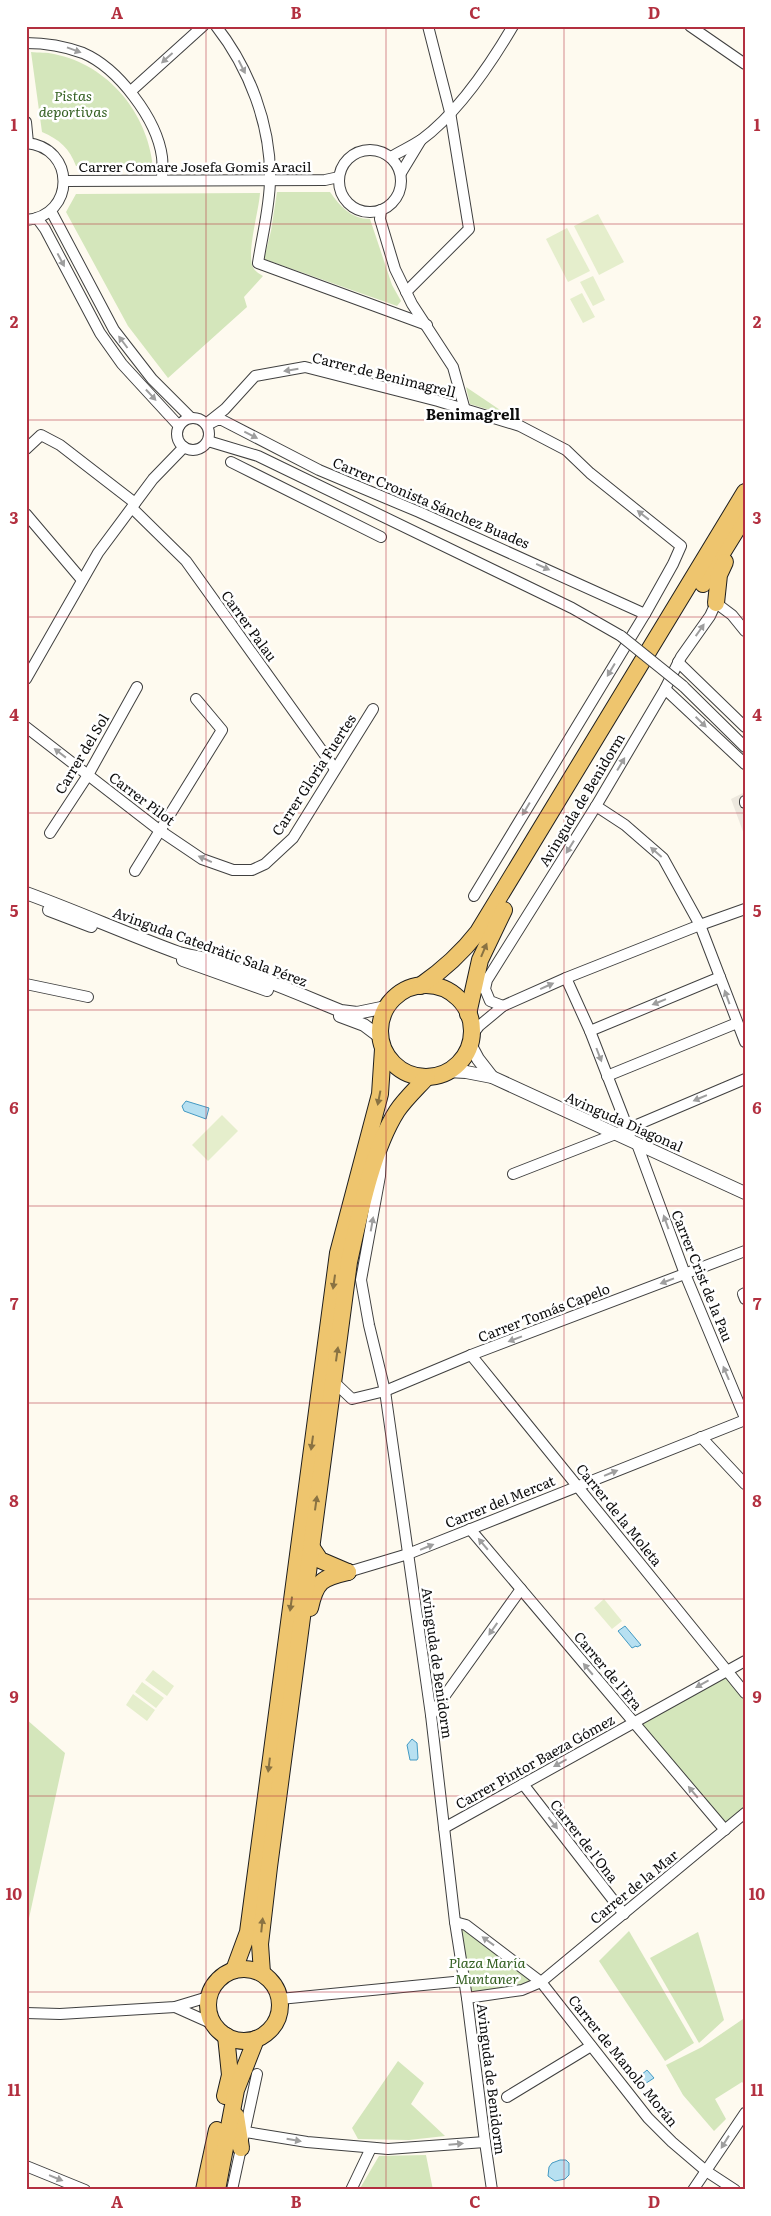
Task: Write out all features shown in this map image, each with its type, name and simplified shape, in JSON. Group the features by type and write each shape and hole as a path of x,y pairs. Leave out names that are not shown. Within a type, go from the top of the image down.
{"main road":[{"path":"234,1970 248,1932 338,1253 379,1099 382,1016 386,1007 401,992 420,986 440,972 465,949 478,932 745,492"},
{"path":"468,1014 480,960 495,925 745,516"},
{"path":"716,603 719,575 745,523"},
{"path":"382,1043 389,1059 401,1070 416,1076 428,1077 447,1071 461,1060 471,1040 468,1014 464,1005 440,987 420,986"},
{"path":"262,1973 260,1944 310,1545 349,1262 361,1208 382,1142 397,1110 428,1077"},
{"path":"310,1545 320,1560 348,1572"},
{"path":"291,1693 311,1602 318,1584 328,1577 348,1572"},
{"path":"244,1968 262,1973 273,1984 280,1999 275,2023 270,2030 256,2039 246,2041 226,2036 213,2024 207,2009 208,1997 217,1979 234,1970 244,1968"},
{"path":"204,2190 230,2074 226,2036"},
{"path":"217,2190 236,2090 256,2039"},
{"path":"233,2105 241,2148"}],"street":[{"path":"130,91 203,26"},
{"path":"216,26 237,58 254,91 264,127 270,180 258,263 427,325"},
{"path":"406,292 469,229 450,112 428,26"},
{"path":"391,157 421,140 450,112 493,60 513,26"},
{"path":"690,26 745,64"},
{"path":"26,43 66,47 85,54 104,66 130,91 147,117 159,144 162,156 162,180"},
{"path":"26,122 27,143 46,148 54,154 59,162 64,181 61,197 51,211 32,219 45,229 100,333 122,364 179,426"},
{"path":"378,214 394,201 399,193 401,173 421,140"},
{"path":"378,214 359,210 351,206 344,199 339,181 343,164 357,152 376,150 391,157 401,173"},
{"name":"Carrer Comare Josefa Gomis Aracil","path":"64,181 339,181"},
{"path":"51,211 114,330 152,379 191,418"},
{"path":"378,214 395,269 406,292 453,367 465,410"},
{"name":"Carrer de Benimagrell","path":"207,424 225,409 255,376 305,368 438,401 520,426 566,450 590,473 681,546 645,614"},
{"path":"198,418 207,424 210,433 208,441 199,449 194,450 184,447 178,439 179,426 183,421 198,418"},
{"name":"Carrer Cronista Sánchez Buades","path":"207,424 222,420 319,470 419,512 645,614"},
{"name":"Carrer Palau","path":"26,449 41,435 60,445 133,506 186,561 335,769"},
{"name":"Carrer Cronista Sánchez Buades","path":"208,441 258,456 572,608 621,636 683,686 745,747"},
{"path":"26,680 98,553 153,479 184,447"},
{"path":"231,462 381,537"},
{"path":"346,519 354,502"},
{"path":"26,514 82,580"},
{"path":"716,603 732,615 745,631"},
{"name":"Avinguda de Benidorm","path":"503,1006 490,1001 485,989 487,980 596,806 665,689 679,659 710,616 716,603"},
{"path":"474,896 645,614"},
{"path":"679,659 745,727"},
{"name":"Carrer del Sol","path":"50,833 88,775 136,687"},
{"path":"665,689 745,764"},
{"path":"135,871 222,730 196,699"},
{"name":"Carrer Gloria Fuertes","path":"252,870 265,864 285,848 293,838 373,709"},
{"name":"Carrer Pilot","path":"26,727 159,830 202,859 233,870 252,870"},
{"path":"596,806 624,825 663,858 700,925 745,1042"},
{"name":"Avinguda Catedràtic Sala Pérez","path":"26,893 77,912 109,927 182,954 207,960 241,972 340,1011 357,1013 386,1007"},
{"name":"Avinguda Catedràtic Sala Pérez","path":"26,901 204,969 364,1025 382,1043"},
{"path":"471,1040 479,1026 503,1006 566,978 745,909"},
{"path":"590,1031 720,977"},
{"name":"Carrer Crist de la Pau","path":"566,978 590,1031 685,1274 745,1419"},
{"path":"26,984 88,997"},
{"path":"607,1076 737,1023"},
{"name":"Avinguda Diagonal","path":"471,1040 478,1059 492,1077"},
{"name":"Avinguda Diagonal","path":"447,1071 466,1072 492,1077 745,1194"},
{"path":"513,1174 614,1135 745,1079"},
{"name":"Avinguda de Benidorm","path":"382,1142 380,1176 361,1280 369,1325 385,1391 431,1716 455,1922 492,2190"},
{"name":"Carrer Tomás Capelo","path":"333,1382 352,1399 385,1391 471,1355 745,1251"},
{"path":"745,1293 743,1294 745,1300"},
{"name":"Carrer de la Moleta","path":"471,1355 745,1693"},
{"name":"Carrer del Mercat","path":"348,1572 408,1554 745,1419"},
{"path":"700,1438 745,1484"},
{"name":"Carrer de l’Era","path":"470,1529 725,1830"},
{"path":"431,1716 521,1589"},
{"name":"Carrer Pintor Baeza Gómez","path":"444,1828 745,1661"},
{"name":"Carrer de l'Ona","path":"523,1784 624,1914"},
{"name":"Carrer de la Mar","path":"541,1982 745,1813"},
{"path":"455,1922 466,1925 541,1982 522,1990 467,1998"},
{"path":"280,1999 464,1981"},
{"name":"Carrer de Manolo Morán","path":"541,1982 648,2118 672,2142 706,2171 735,2190"},
{"path":"26,2013 70,2014 175,2007 208,1997"},
{"path":"175,2007 213,2024"},
{"path":"507,2096 591,2046"},
{"path":"232,2190 258,2074"},
{"path":"693,2190 745,2113"},
{"path":"246,2132 307,2142 371,2148 403,2148 484,2142"},
{"path":"352,2190 371,2148"},
{"path":"26,2166 85,2190"}],"green space":[{"name":"Pistas deportivas","path":"31,52 51,53 74,60 92,69 108,81 134,111 150,147 153,167 76,166 71,154 63,145 42,132"},
{"path":"277,192 330,192 347,211 357,217 370,219 392,285 401,301 397,306 264,259 271,231"},
{"path":"260,193 251,255 254,269 263,276 244,297 247,307 168,378 128,326 66,212 76,194"},
{"path":"598,214 624,262 599,275 574,226"},
{"path":"567,228 590,271 568,282 546,239"},
{"path":"593,276 605,300 593,306 580,282"},
{"path":"582,293 595,317 583,323 570,299"},
{"path":"466,387 509,416 470,404"},
{"path":"222,1115 238,1131 208,1161 192,1145"},
{"path":"604,1599 622,1621 612,1629 594,1608"},
{"path":"153,1670 174,1686 167,1696 145,1680"},
{"path":"727,1671 745,1693 745,1813 725,1830 634,1722"},
{"path":"142,1682 164,1698 156,1708 135,1692"},
{"path":"133,1694 155,1710 147,1721 126,1705"},
{"path":"26,1719 65,1753 26,1932"},
{"name":"Plaza María Muntaner","path":"455,1923 541,1982 467,1998"},
{"path":"629,1931 694,2043 665,2061 599,1961"},
{"path":"698,1932 724,2020 699,2043 650,1958"},
{"path":"743,2019 745,2021 745,2085 742,2082 715,2099 726,2119 714,2131 683,2095 666,2065 702,2047"},
{"path":"398,2061 424,2083 411,2104 445,2136 409,2140 358,2139 352,2128"},
{"path":"426,2155 433,2190 359,2190 379,2156"}],"shaded area":[{"path":"745,792 745,837 731,799"}],"water":[{"path":"186,1101 209,1108 206,1119 184,1111 182,1106"},
{"path":"625,1626 641,1645 632,1648 618,1631"},
{"path":"412,1739 417,1743 417,1760 410,1760 407,1745"},
{"path":"647,2070 654,2078 640,2087 634,2081"},
{"path":"566,2160 569,2163 569,2175 565,2179 555,2181 548,2176 549,2167 552,2163"}],"district":[{"name":"Benimagrell","path":"473,415"}]}
